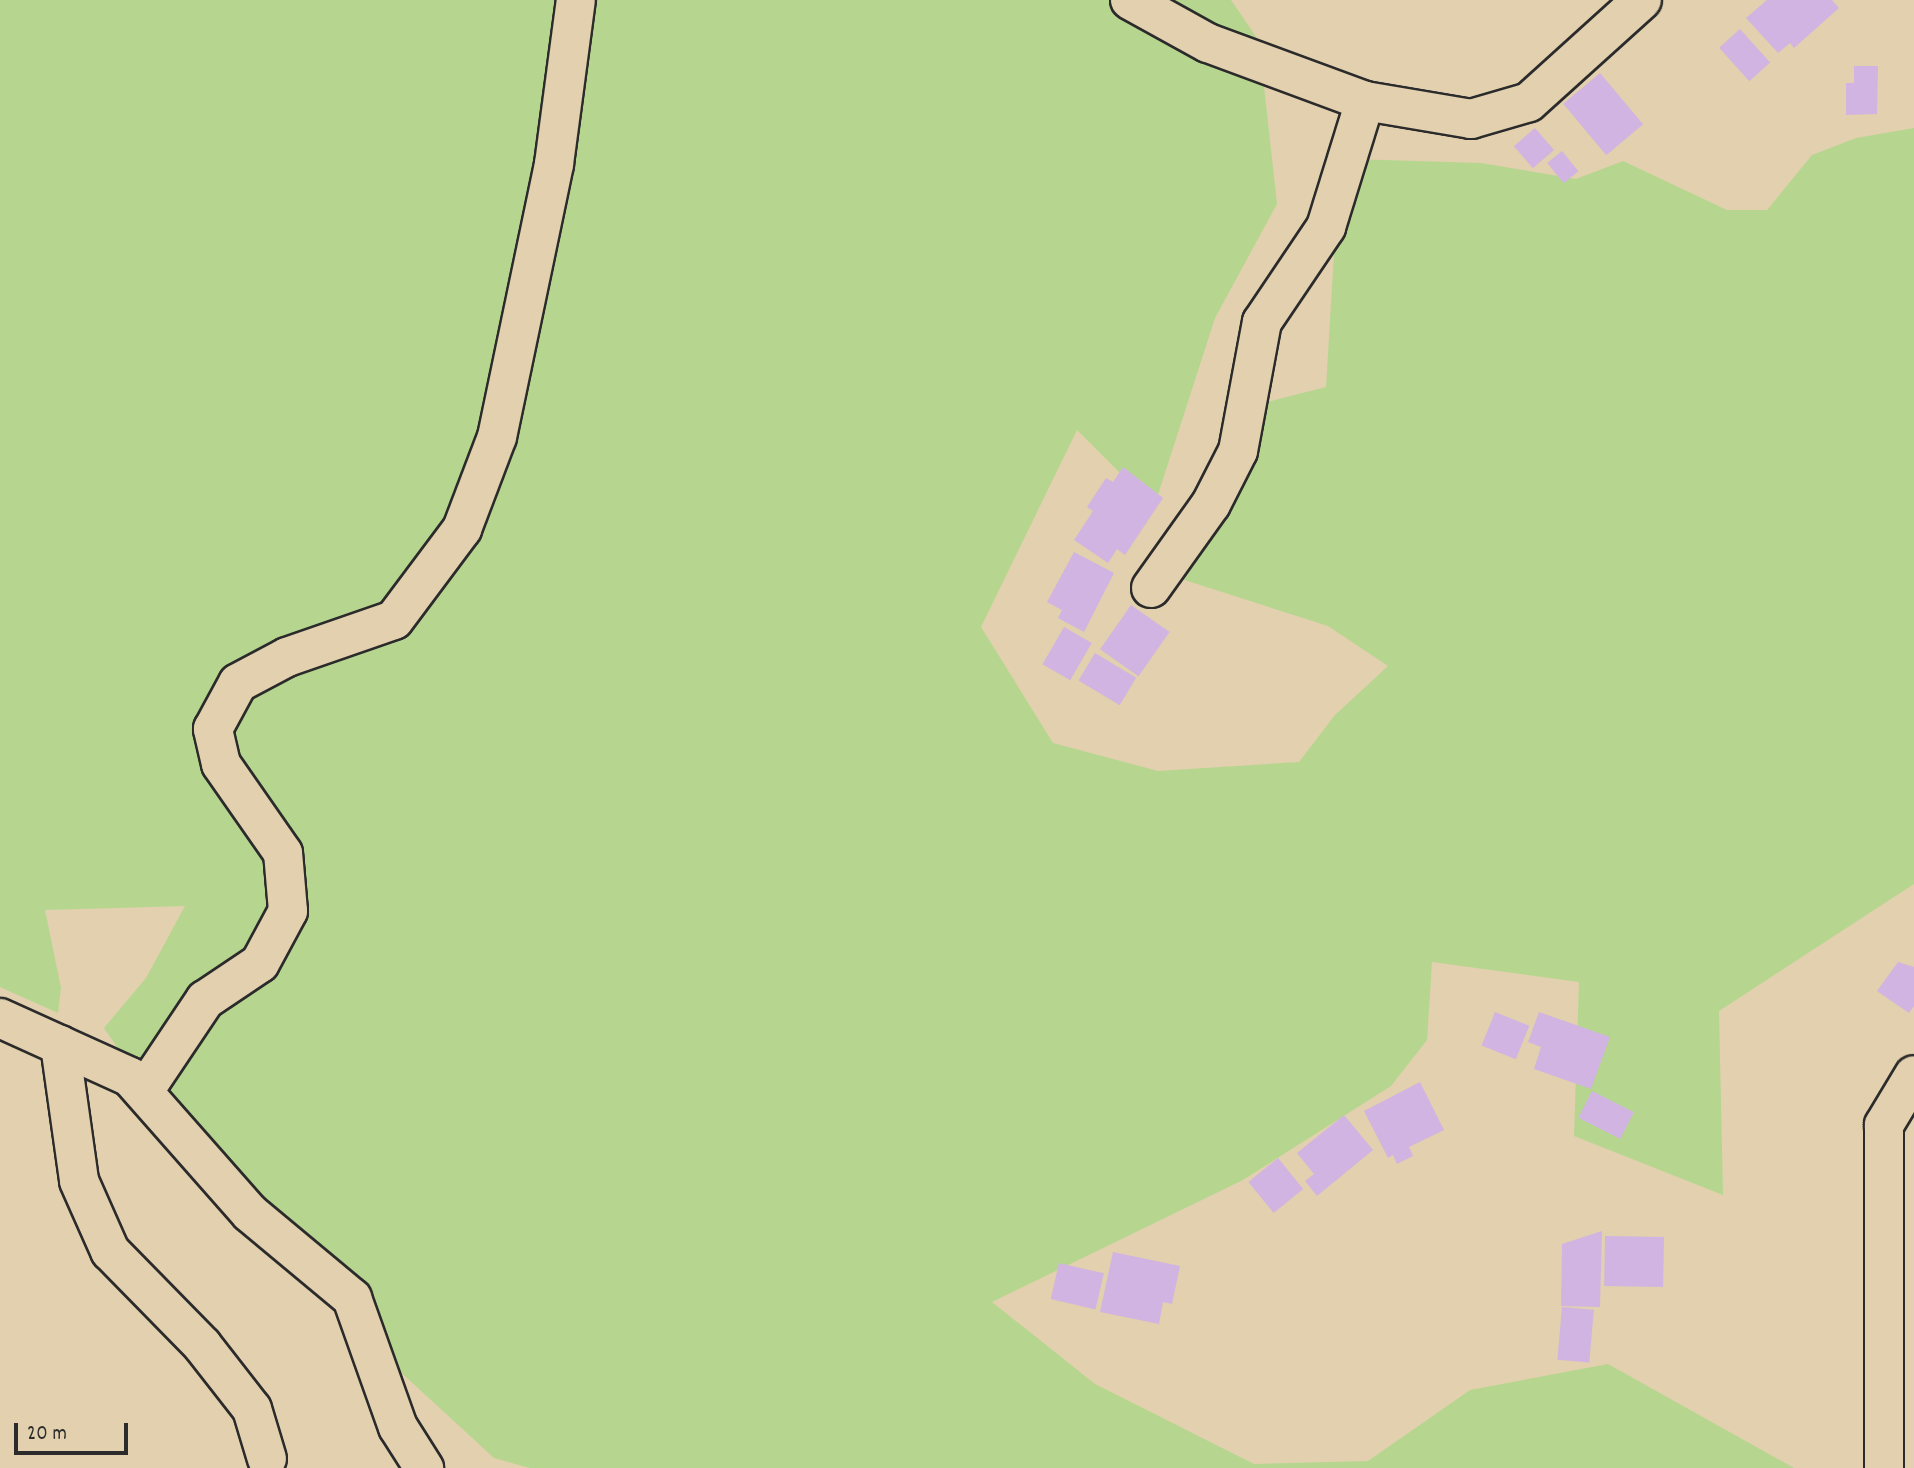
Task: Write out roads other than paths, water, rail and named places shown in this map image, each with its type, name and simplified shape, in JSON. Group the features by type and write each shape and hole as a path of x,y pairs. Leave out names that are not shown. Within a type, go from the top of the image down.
{"street":[{"path":"144,1091 205,1000 260,963 288,911 283,853 221,764 213,729 238,683 287,657 394,620 462,529 497,437 554,164 576,0"},
{"path":"1130,0 1208,43 1365,102 1471,119 1528,102 1642,0"},
{"path":"1152,587 1211,504 1238,451 1262,322 1326,227 1365,102"},
{"path":"0,1018 130,1077 250,1213 352,1298 398,1427 424,1468"},
{"path":"60,1045 79,1181 110,1251 202,1345 252,1409 267,1459"},
{"path":"1884,1468 1884,1125 1914,1075"}]}
